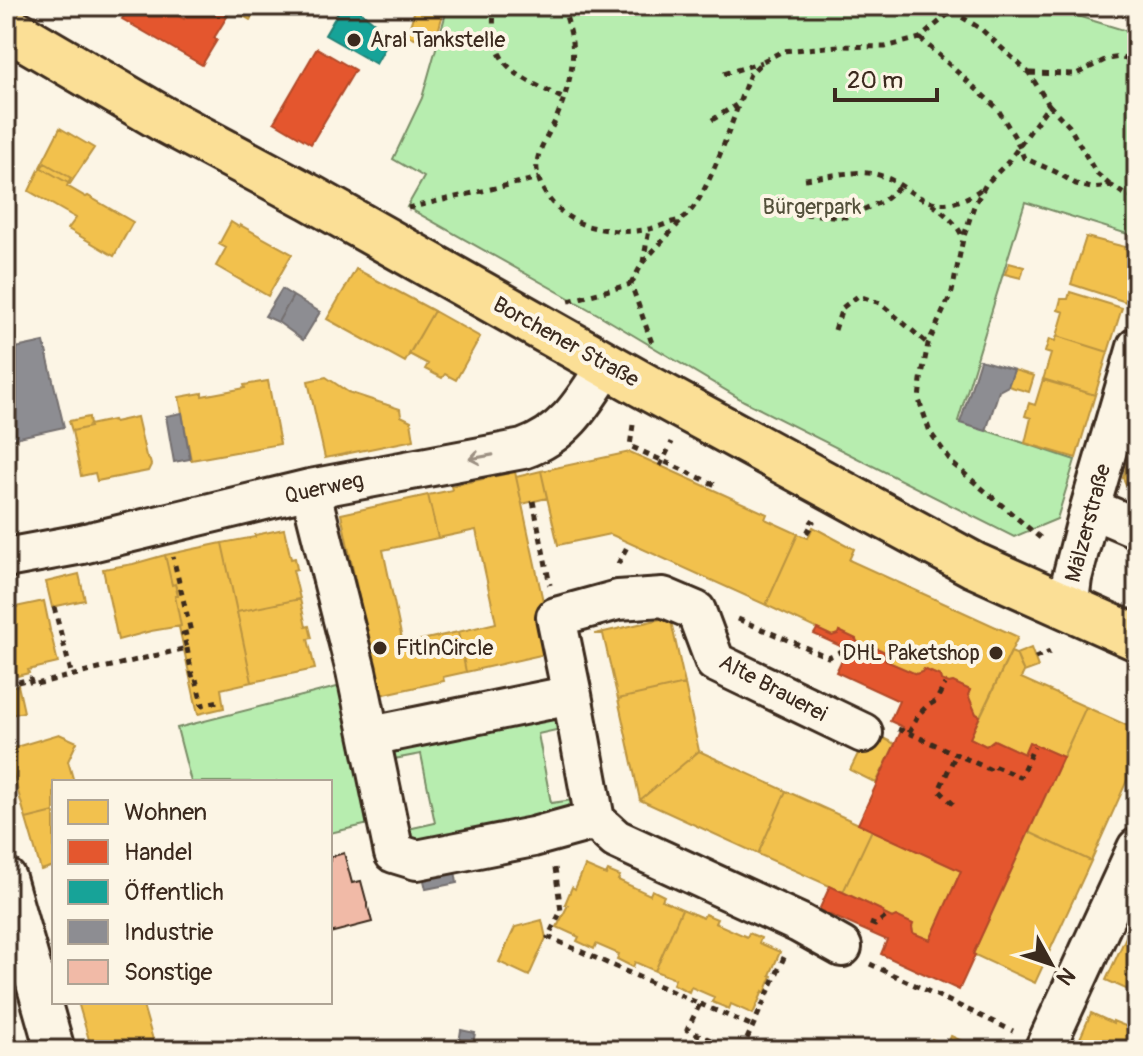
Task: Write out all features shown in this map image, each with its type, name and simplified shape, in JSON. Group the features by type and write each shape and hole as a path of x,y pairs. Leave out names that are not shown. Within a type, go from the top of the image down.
{"main road":[{"name":"Borchener Straße","path":"6,27 163,119 974,565 1070,593 1137,638"}],"street":[{"name":"Mälzerstraße","path":"1070,593 1090,508 1137,347"},
{"name":"Querweg","path":"6,558 82,544 310,489 539,444 579,409 607,365"},
{"path":"310,489 349,640 394,853 417,860 533,837 595,820"},
{"path":"1090,508 1137,528"},
{"path":"696,611 663,597 618,600 556,617 595,820 616,839 799,923 842,947"},
{"name":"Alte Brauerei","path":"696,611 715,662 881,731"},
{"path":"371,736 572,695"},
{"path":"1045,1048 1137,848"},
{"path":"6,878 55,1050"}],"path":[{"path":"496,6 493,15 494,43 500,59 515,74 564,99"},
{"path":"563,6 572,42 571,73 564,99 539,152 536,168 552,203 573,221 624,232 649,230 684,217"},
{"path":"724,74 783,51 839,46 885,47 920,38 953,8 1029,73 1049,105 1069,126 1096,173 1124,194 1137,198"},
{"path":"920,38 997,108 1024,158 1076,184 1091,188 1112,186"},
{"path":"1029,73 1076,74 1107,59 1121,57 1137,60"},
{"path":"545,330 563,304 631,284 643,262 698,201 709,182 750,74 763,61"},
{"path":"712,120 737,104"},
{"path":"931,204 957,202 974,195 1019,148 1049,105"},
{"path":"805,179 869,173 902,185 950,219 960,229 963,239"},
{"path":"387,243 409,206 435,203 539,178"},
{"path":"986,184 974,206 963,239 952,292 928,344 919,400 930,432 953,464 1058,554 1070,593"},
{"path":"805,214 846,217 883,201 902,185"},
{"path":"643,262 649,230"},
{"path":"631,284 657,358"},
{"path":"835,330 842,308 858,296 880,303 928,344"},
{"path":"633,425 630,446 661,463 718,486"},
{"path":"661,463 672,441"},
{"path":"533,501 556,617"},
{"path":"171,548 191,632 183,634 193,680 196,679 202,705 223,700"},
{"path":"54,607 72,676"},
{"path":"696,611 714,608 828,657 847,649 857,653 860,645"},
{"path":"6,685 30,679 32,685 187,648"},
{"path":"1035,658 1050,652"},
{"path":"909,733 918,715 936,701 945,684"},
{"path":"881,731 909,733 989,769 991,765 1020,777 1034,747"},
{"path":"953,804 939,790 956,754"},
{"path":"561,911 548,937 753,1026"},
{"path":"742,1050 799,923"},
{"path":"842,947 859,959 1045,1048"},
{"path":"700,1004 687,1030 735,1050"}],"green space":[{"name":"Bürgerpark","path":"448,6 1044,6 1137,34 1137,237 1025,202 958,421 1075,460 1057,519 1014,537 744,401 407,207 424,177 393,159 422,98"},
{"path":"341,686 369,824 332,833 332,780 190,780 177,728"},
{"path":"561,709 565,728 538,734 551,803 579,799 581,807 411,841 408,829 435,823 421,754 394,759 390,744"}],"building: Wohnen":[{"path":"213,6 258,6 250,20 231,9 228,15"},
{"path":"416,6 445,6 435,43 407,36"},
{"path":"60,128 94,148 70,184 40,167"},
{"path":"45,163 71,178 67,186 133,222 114,256 68,229 76,218 29,191"},
{"path":"231,222 292,254 268,296 216,266 226,248 219,244"},
{"path":"1086,237 1137,253 1137,267 1126,302 1071,284"},
{"path":"1009,263 1024,267 1021,278 1005,274"},
{"path":"356,269 434,311 405,362 327,319"},
{"path":"1070,292 1122,308 1108,352 1057,336 1064,312 1058,310 1061,299 1068,299"},
{"path":"434,311 480,337 456,380 445,374 442,378 425,369 428,364 409,354"},
{"path":"1057,336 1108,352 1095,395 1043,380 1051,354 1045,352 1049,339 1055,341"},
{"path":"1014,370 1034,376 1029,392 1008,386"},
{"path":"326,377 348,392 400,409 401,416 411,421 414,440 325,458 308,381"},
{"path":"1043,379 1095,395 1076,458 1025,443 1031,418 1025,416 1029,403 1035,405"},
{"path":"268,381 280,444 191,460 179,397 202,393 202,396"},
{"path":"89,417 90,427 72,431 69,421"},
{"path":"137,417 151,465 148,471 97,481 95,473 81,476 72,431"},
{"path":"1135,435 1137,495 1129,491 1123,478"},
{"path":"630,452 767,514 765,519 798,534 766,605 610,534 558,545 541,471"},
{"path":"541,471 547,498 522,504 516,477"},
{"path":"515,472 554,652 466,672 458,632 496,623 476,530 438,538 428,495 452,490 451,486"},
{"path":"428,495 438,538 383,550 403,644 458,632 466,672 443,677 444,681 380,695 341,514"},
{"path":"813,527 854,549 849,560 1018,637 980,716 976,714 968,695 970,690 941,680 940,676 924,669 916,674 886,661 885,652 868,644 865,646 839,631 832,636 766,605 798,534 808,538"},
{"path":"284,529 291,559 295,558 297,569 293,570 300,599 237,612 222,543"},
{"path":"222,543 252,682 221,689 224,708 198,714 179,627 175,596 178,596 165,555"},
{"path":"165,555 172,585 175,584 177,590 178,596 175,596 181,626 118,640 103,569"},
{"path":"79,574 85,600 52,607 46,582"},
{"path":"300,599 306,627 309,626 312,638 308,639 315,669 252,682 237,612"},
{"path":"44,601 58,663 17,676 16,672 6,675 6,609"},
{"path":"670,617 685,684 618,699 603,634 595,634"},
{"path":"1031,648 1038,667 1024,672 1016,654"},
{"path":"1011,652 1016,654 1024,672 1021,678 1086,707 1063,757 1029,742 1024,754 994,740 986,746 970,738"},
{"path":"685,684 699,751 640,800 618,699"},
{"path":"18,685 24,712 6,716 6,688"},
{"path":"1086,707 1137,730 1137,758 1091,861 1029,832"},
{"path":"869,731 895,744 876,783 850,770"},
{"path":"59,734 77,742 68,761 73,780 52,780 52,812 26,819 6,750"},
{"path":"699,751 786,791 758,854 640,800"},
{"path":"786,791 872,830 843,892 758,854"},
{"path":"52,812 52,867 41,870 26,819"},
{"path":"872,830 961,871 930,940 913,933 913,924 896,916 892,918 843,892"},
{"path":"1029,832 1091,861 1035,983 973,954"},
{"path":"585,866 606,875 608,871 620,876 618,880 650,895 652,890 664,896 662,900 682,909 655,971 635,962 633,967 617,959 619,954 596,944 594,949 577,941 579,937 557,927 568,905 565,904 572,887 575,889"},
{"path":"682,909 703,918 705,914 717,919 715,923 747,937 749,933 761,938 759,943 780,952 765,993 763,991 753,1014 731,1004 729,1009 712,1002 714,997 691,987 689,992 673,984 675,979 655,971"},
{"path":"542,920 546,938 529,976 499,962 515,927"},
{"path":"1131,926 1137,928 1137,994 1106,980"},
{"path":"79,1004 143,1004 156,1050 92,1050"},
{"path":"1091,1013 1128,1027 1127,1030 1137,1034 1137,1050 1075,1050"},
{"path":"951,1036 981,1050 927,1050 932,1039 947,1046"}],"building: Handel":[{"path":"130,6 160,6 184,19 191,6 213,6 228,15 202,65 122,19"},
{"path":"317,48 355,70 311,144 274,122"},
{"path":"817,629 832,636 839,631 865,646 868,644 885,652 886,661 916,674 924,669 940,676 941,680 970,690 968,695 976,714 980,716 970,738 986,746 994,740 1024,754 1029,742 1063,757 959,990 881,954 887,940 819,910 830,886 892,918 896,916 913,924 913,933 930,940 961,871 858,824 903,727 890,721 899,701 836,672 847,649 814,634"}],"building: Öffentlich":[{"path":"331,6 354,6 391,37 376,64 325,35 339,11"}],"building: Industrie":[{"path":"282,289 293,296 278,322 265,316"},
{"path":"293,296 320,312 303,340 278,322"},
{"path":"44,342 64,427 6,440 6,350"},
{"path":"980,360 1014,370 1008,386 999,391 986,431 960,423"},
{"path":"182,413 190,459 174,462 166,416"},
{"path":"454,865 457,883 426,889 422,872"},
{"path":"461,1030 475,1033 472,1050 458,1050"}],"building: Sonstige":[{"path":"344,853 352,883 361,881 372,922 332,932 332,856"}],"place":[{"name":"Aral Tankstelle","path":"354,40"},
{"name":"FitInCircle","path":"380,648"},
{"name":"DHL Paketshop","path":"996,653"}]}
